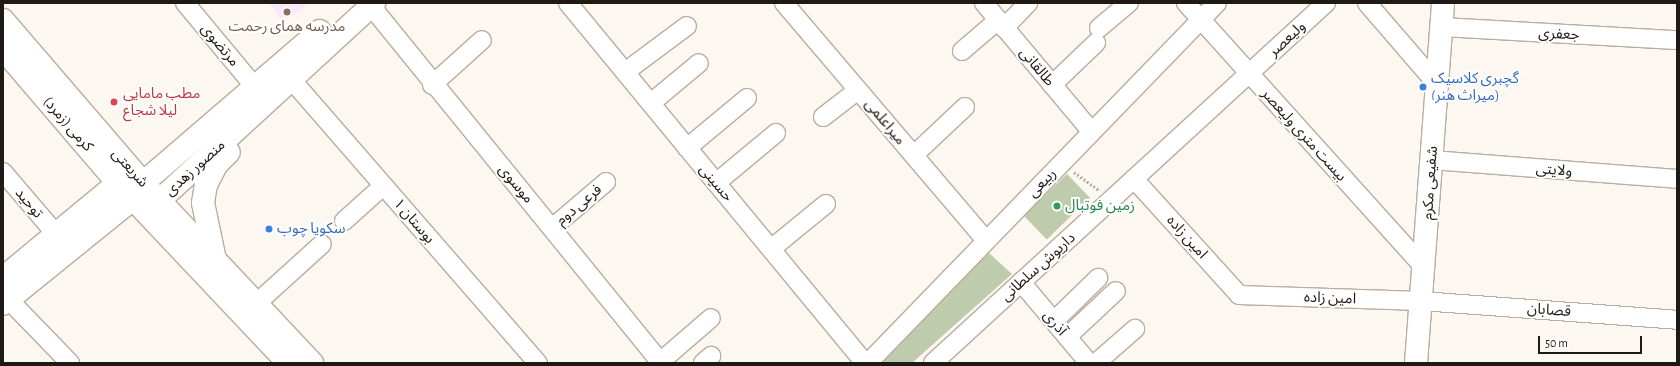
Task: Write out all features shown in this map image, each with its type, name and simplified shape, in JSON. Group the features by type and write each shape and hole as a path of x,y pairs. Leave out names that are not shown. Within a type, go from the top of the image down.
{"main road":[{"name":"شفیعی مکرم","path":"1416,363 1443,3"},
{"name":"منصور زهدی","path":"5,299 138,191 261,95 366,4"},
{"name":"منصور زهدی","path":"138,191 143,202 160,200 261,95 290,78 366,4"},
{"name":"شریعتی","path":"3,20 138,191 288,363"},
{"name":"کرمی (زمرد)","path":"3,49 118,182 138,191"},
{"path":"214,256 203,203 206,185 216,165 259,122 261,95"},
{"path":"3,278 118,182"},
{"name":"شریعتی","path":"160,200 258,302 312,363"}],"street":[{"name":"مرتضوی","path":"185,3 261,95"},
{"name":"حسینی","path":"568,3 866,363"},
{"name":"میراعلمی","path":"784,3 986,240"},
{"name":"طالقانی","path":"984,3 1091,132"},
{"path":"962,51 1028,3"},
{"path":"1052,85 1129,3"},
{"name":"بیست متری ولیعصر","path":"1186,3 1424,267"},
{"name":"ربیعی","path":"866,363 1199,19 1217,3"},
{"name":"ولیعصر","path":"1249,74 1326,3"},
{"path":"1367,3 1437,84"},
{"name":"موسوی","path":"366,4 552,228 660,362"},
{"path":"625,72 687,26"},
{"name":"جعفری","path":"1442,27 1677,40"},
{"path":"432,85 482,40"},
{"path":"651,103 699,62"},
{"name":"داریوش سلطانی","path":"933,363 1249,74"},
{"name":"بوستان ۱","path":"290,78 538,363"},
{"path":"823,117 858,90"},
{"path":"687,148 747,98"},
{"path":"914,155 965,107"},
{"path":"716,183 776,133"},
{"name":"ولایتی","path":"1431,160 1677,179"},
{"name":"توحید","path":"3,172 56,234"},
{"name":"امین زاده","path":"1134,179 1239,295"},
{"name":"فرعی دوم","path":"552,228 606,182"},
{"path":"344,221 383,186"},
{"path":"771,249 826,204"},
{"path":"258,302 322,244"},
{"path":"1054,321 1098,278"},
{"name":"آذری","path":"1021,282 1089,363"},
{"path":"1067,337 1116,291"},
{"name":"امين زاده","path":"1239,295 1421,301"},
{"path":"5,299 70,363"},
{"name":"قصابان","path":"1421,301 1677,320"},
{"path":"660,362 711,318"},
{"path":"1096,363 1135,329"}],"path":[{"path":"1071,152 1074,174 1112,200"}],"shaded area":[{"name":"مدرسه همای رحمت","path":"269,3 310,3 283,22"}],"green space":[{"name":"زمین فوتبال","path":"1067,174 1090,198 1047,239 1024,216"},
{"path":"989,253 1012,274 912,363 881,362"}],"place":[{"name":"مدرسه همای رحمت","path":"287,12"},
{"name":"گچبری کلاسیک (میراث هنر)","path":"1423,87"},
{"name":"مطب مامایی لیلا شجاع","path":"114,102"},
{"name":"زمین فوتبال","path":"1057,206"},
{"name":"سکویا چوب","path":"269,229"}]}
